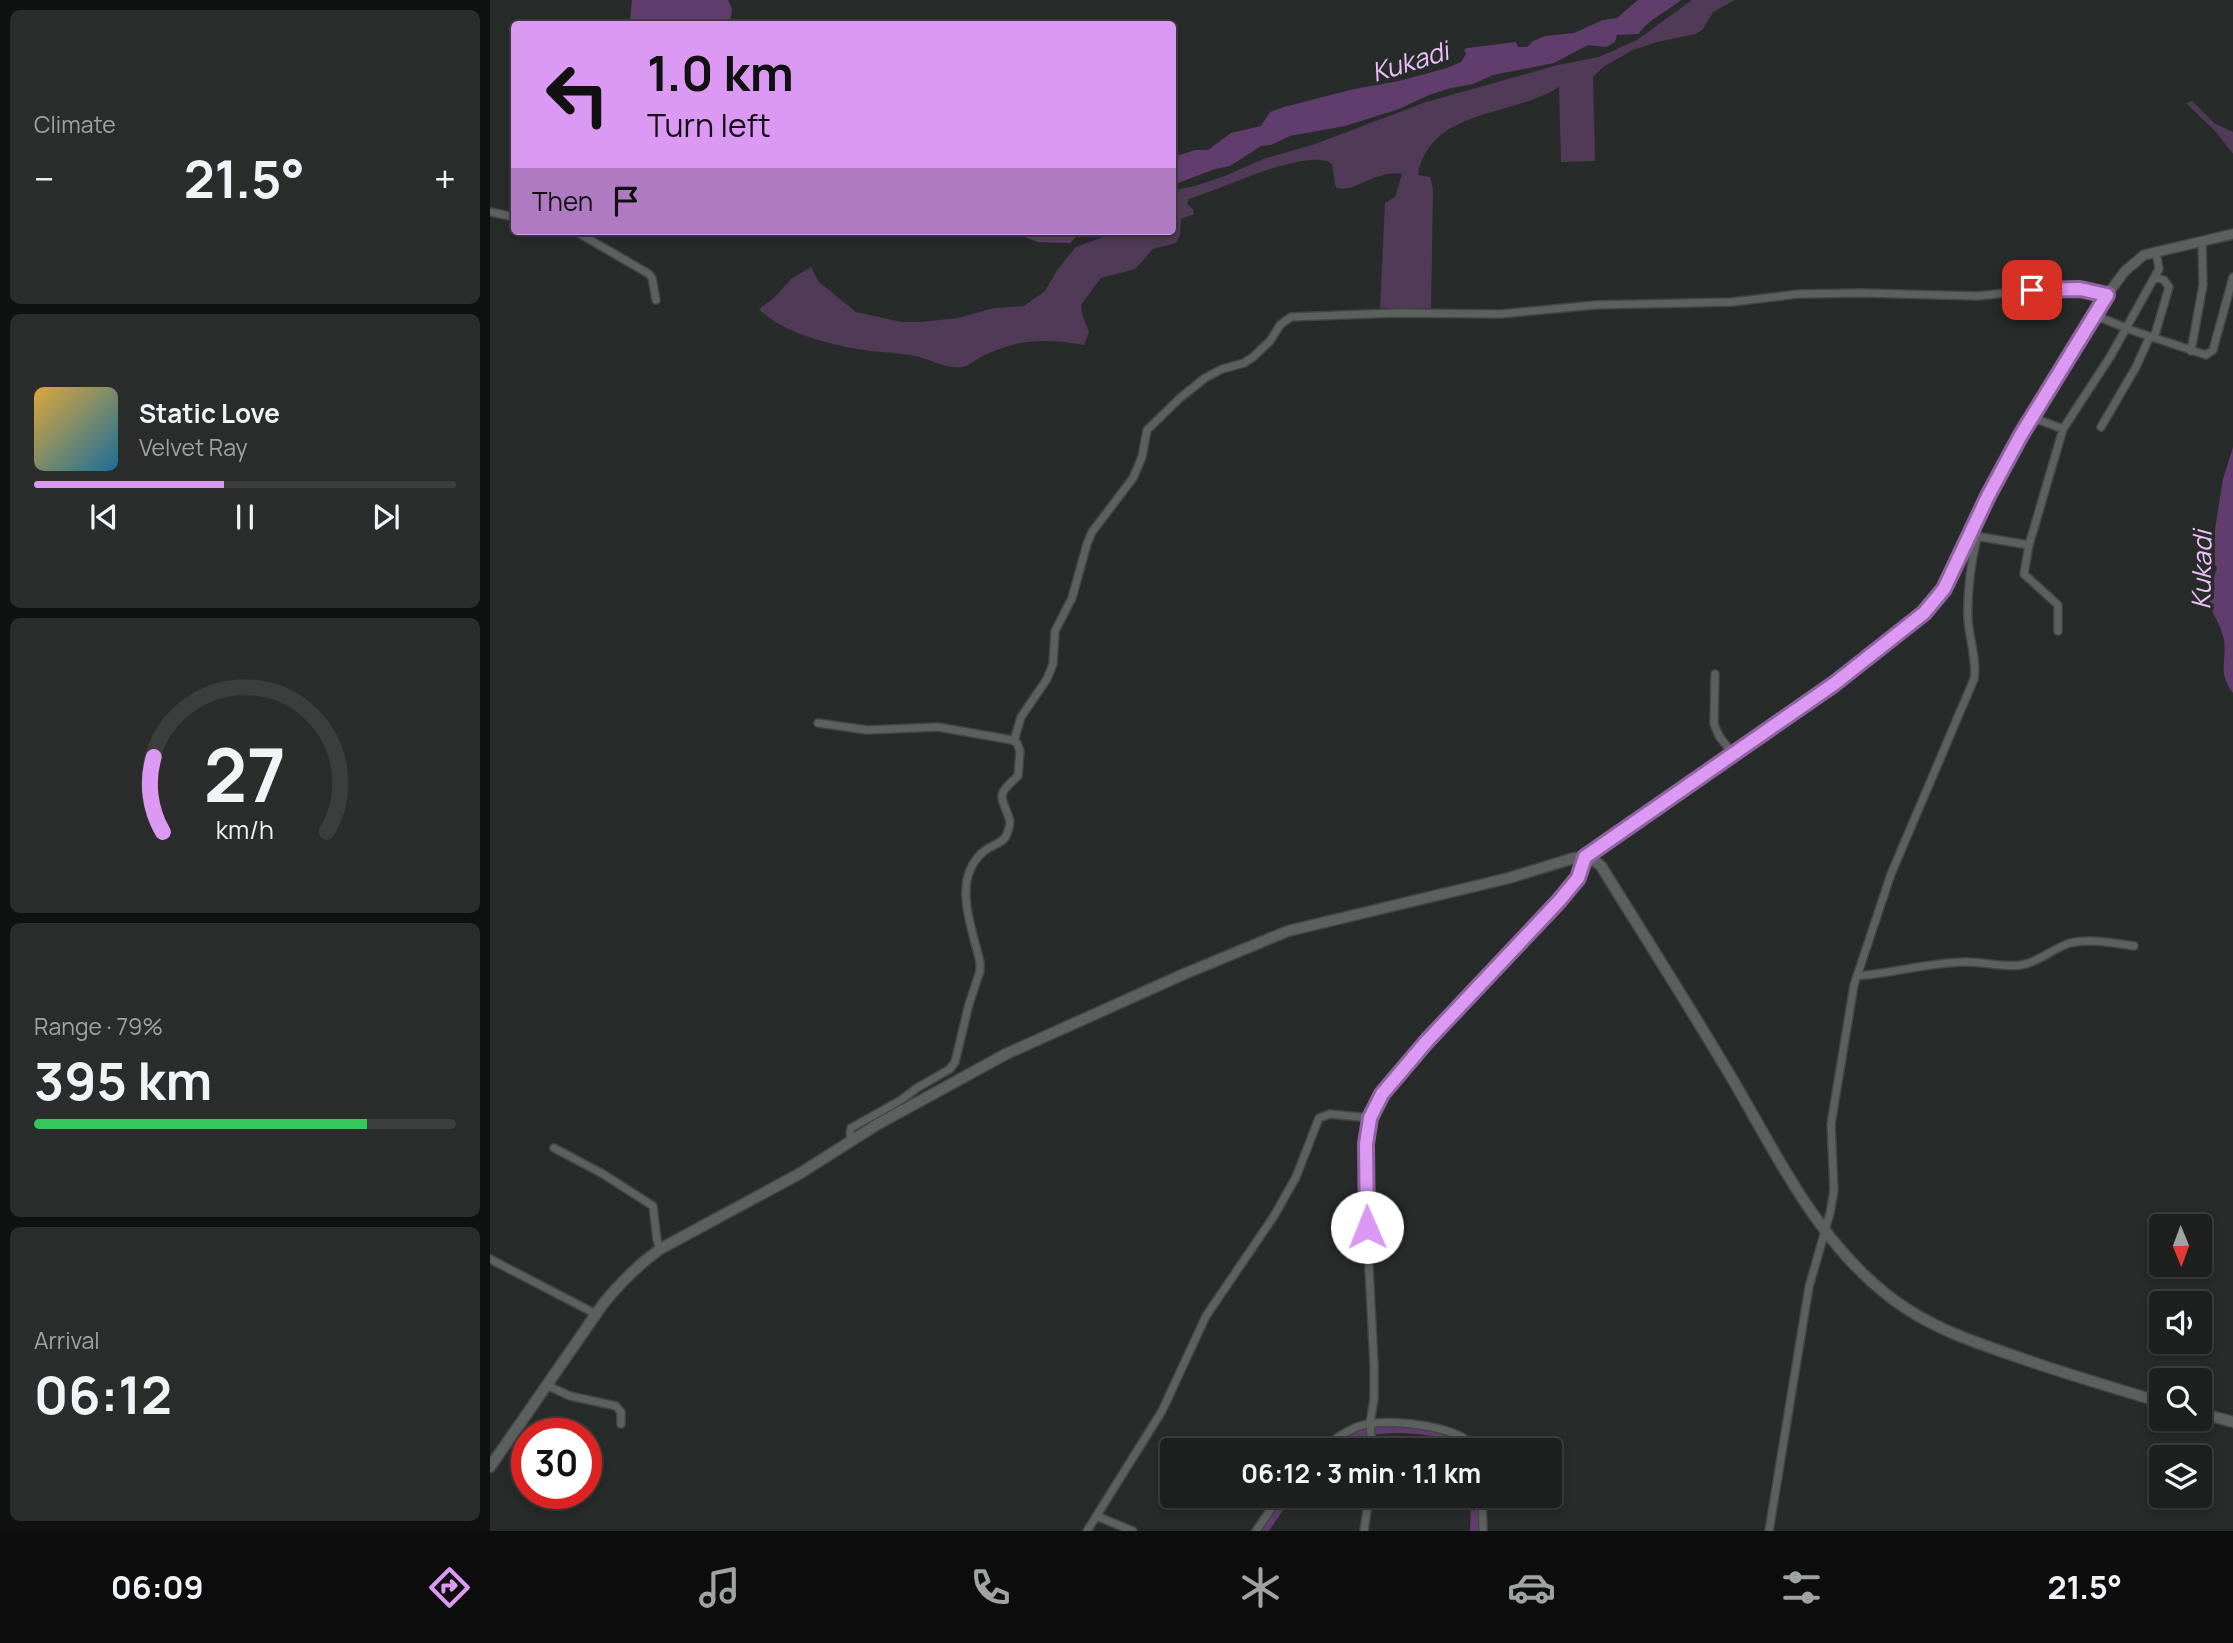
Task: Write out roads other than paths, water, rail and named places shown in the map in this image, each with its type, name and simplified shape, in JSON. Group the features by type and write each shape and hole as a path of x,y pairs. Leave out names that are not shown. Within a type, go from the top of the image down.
{"main road":[{"path":"490,1467 617,1286 660,1249 799,1174 852,1140 1006,1054 1288,931 1585,857 1601,866 1784,1167 1825,1230 1850,1261 1908,1310 1957,1336 2149,1398"},
{"path":"2212,1416 2233,1422"}],"street":[{"path":"490,212 511,216"},
{"path":"582,235 649,274 656,300"},
{"path":"1372,1438 1370,1426 1374,1376 1366,1158 1370,1118 1382,1094 1427,1041 1571,887 1578,878 1585,857 1834,684 1924,613 1944,589 1974,536 1988,496 2031,417 2094,315 2125,271 2139,258 2156,251 2232,237"},
{"path":"2191,351 2203,285 2202,241"},
{"path":"2058,631 2058,605 2024,574 2029,545 2063,429 2110,357 2155,277 2160,262 2156,251"},
{"path":"2101,427 2152,337 2169,287 2164,280 2155,277"},
{"path":"2094,315 2206,355 2213,350 2233,277"},
{"path":"1014,741 1028,704 1047,679 1052,664 1055,631 1072,598 1092,532 1133,478 1142,457 1147,430 1205,378 1253,357 1270,341 1280,325 1291,317 1395,313 1501,314 1595,305 1732,302 1798,294 1978,296 2032,290 2080,289 2107,295"},
{"path":"2031,417 2063,429"},
{"path":"1974,536 2029,545"},
{"path":"1769,1531 1810,1287 1834,1190 1831,1124 1846,1044 1849,1005 1891,874 1974,678 1968,618 1974,536"},
{"path":"1715,674 1714,724 1719,736 1733,754"},
{"path":"818,723 867,730 938,727 1014,741 1019,746 1018,776 1002,790 1000,798 1010,827 1000,844 984,851 966,878 966,901 981,971 969,1003 955,1062 950,1069 851,1128 852,1140"},
{"path":"1857,976 1937,964 1987,962 2007,967 2038,960 2070,943 2110,942 2134,946"},
{"path":"1087,1531 1162,1411 1206,1316 1291,1187 1319,1118 1329,1114 1370,1118"},
{"path":"554,1148 603,1174 653,1206 660,1249"},
{"path":"490,1259 596,1314"},
{"path":"546,1385 570,1396 616,1406 621,1412 621,1424"},
{"path":"1338,1438 1370,1426 1429,1427 1466,1438"},
{"path":"1256,1531 1272,1508"},
{"path":"1364,1531 1367,1508"},
{"path":"1482,1508 1483,1531"},
{"path":"1096,1516 1133,1531"}],"waterway":[{"path":"1350,1438 1375,1431 1402,1429 1454,1438"},
{"path":"1264,1531 1280,1508"},
{"path":"1474,1531 1475,1508"}],"water label":[{"name":"Kukadi","path":"1410,62"},
{"name":"Kukadi","path":"2202,570"}]}
